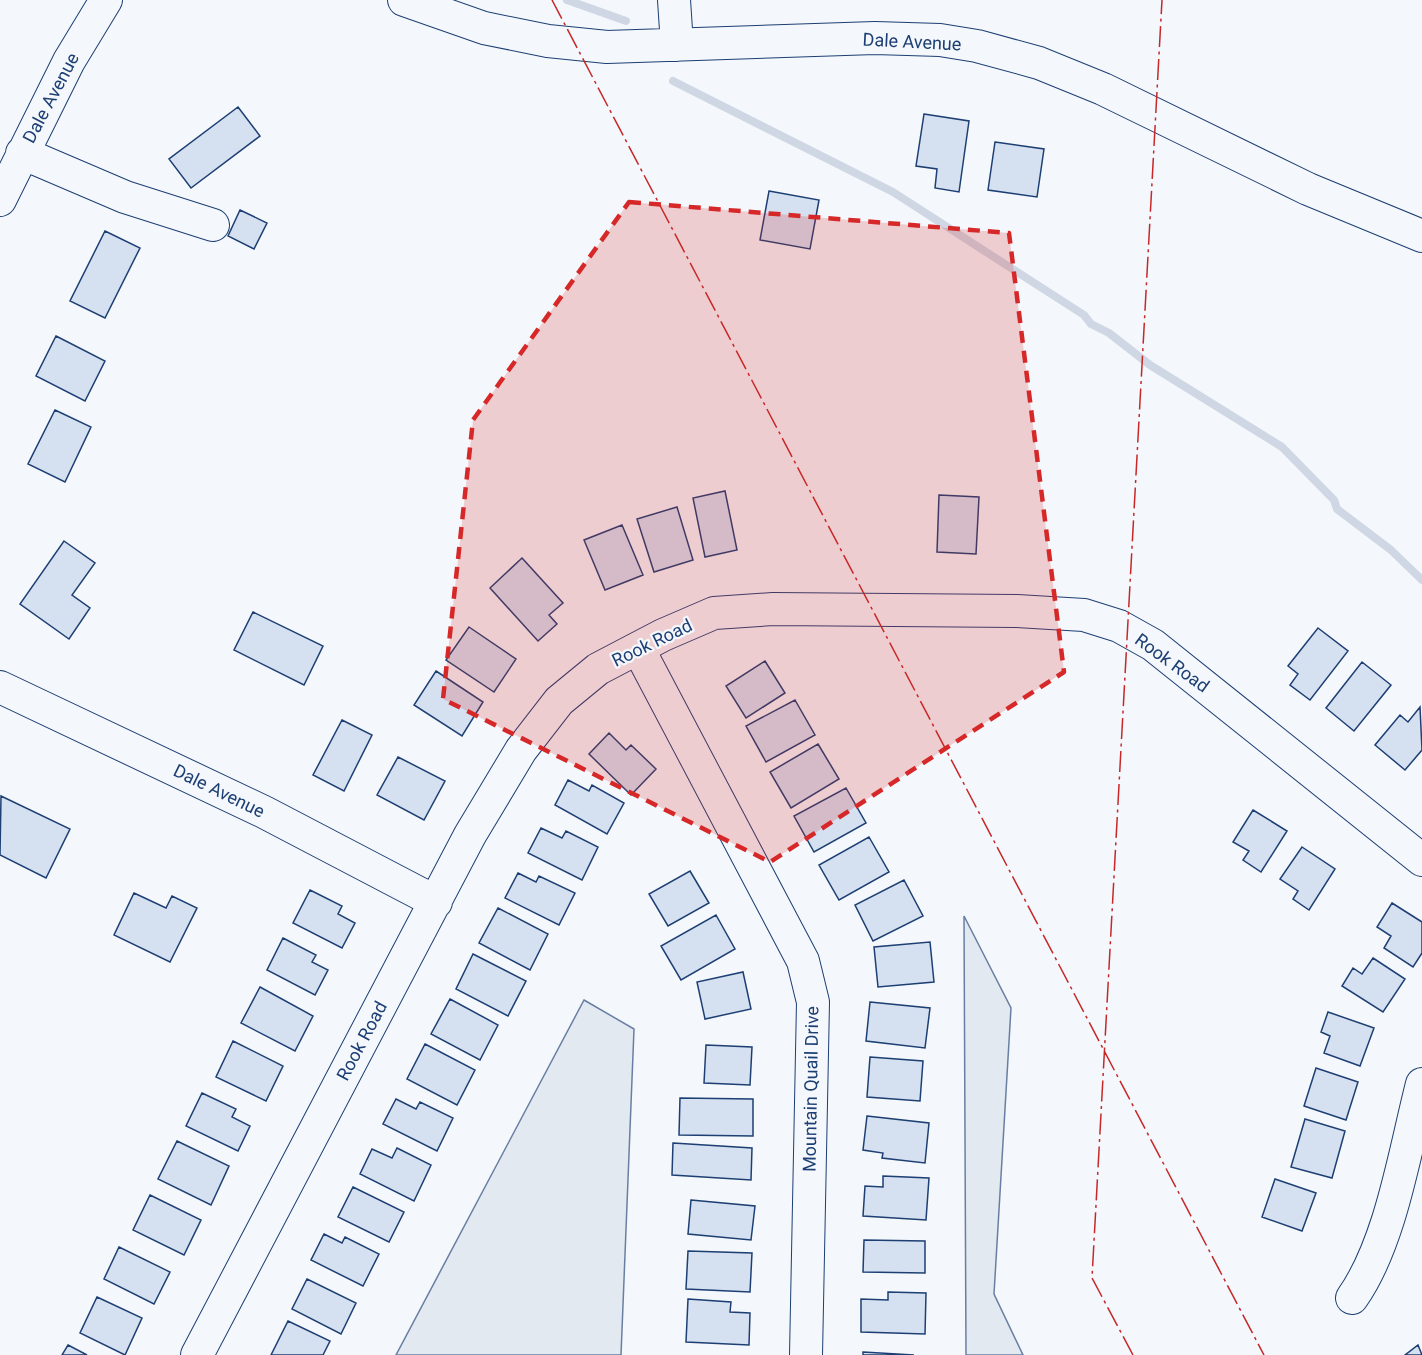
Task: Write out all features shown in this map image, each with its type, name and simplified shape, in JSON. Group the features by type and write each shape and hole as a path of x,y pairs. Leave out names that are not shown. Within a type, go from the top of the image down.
{"street":[{"name":"Dale Avenue","path":"0,200 69,62 106,0"},
{"name":"Dale Avenue","path":"404,0 484,28 548,41 607,47 875,38 940,40 977,46 1039,63 1103,89 1308,189 1422,236"},
{"path":"674,0 677,45"},
{"path":"22,153 125,197 213,225"},
{"name":"Rook Road","path":"197,1355 470,834 521,750 559,701 598,669 638,648 714,614 773,609 994,610 1084,615 1119,626 1153,645 1422,860"},
{"name":"Mountain Quail Drive","path":"638,648 803,961 813,1002 807,1355"},
{"name":"Dale Avenue","path":"0,687 264,812 436,902"},
{"path":"1352,1298 1368,1276 1380,1245 1422,1084"}],"highlighted area":[{"path":"629,202 1009,233 1064,672 770,862 443,699 473,420"}],"shaded area":[{"path":"964,916 1011,1008 994,1294 1023,1355 966,1355"},
{"path":"584,1000 634,1029 621,1355 396,1355"}],"building":[{"path":"238,107 260,136 191,188 169,159"},
{"path":"924,114 969,121 959,192 935,188 937,169 916,166"},
{"path":"995,142 1044,149 1037,197 988,190"},
{"path":"769,191 819,200 810,249 760,240"},
{"path":"240,210 267,223 254,249 228,236"},
{"path":"105,231 140,248 105,318 70,301"},
{"path":"56,336 105,361 85,401 36,376"},
{"path":"55,410 91,427 65,482 28,464"},
{"path":"725,491 737,550 705,557 693,498"},
{"path":"939,495 979,497 976,554 937,552"},
{"path":"677,507 693,560 654,572 637,519"},
{"path":"622,525 643,575 605,590 584,540"},
{"path":"64,541 95,563 72,595 90,608 69,639 20,604"},
{"path":"522,558 563,603 549,615 557,624 538,641 490,588"},
{"path":"253,612 323,646 304,685 234,650"},
{"path":"469,627 516,659 494,692 446,660"},
{"path":"1318,628 1348,651 1310,700 1290,685 1298,674 1288,666"},
{"path":"765,661 785,693 746,718 726,686"},
{"path":"1362,662 1391,685 1354,731 1326,708"},
{"path":"436,671 483,702 462,736 414,705"},
{"path":"795,700 815,735 766,762 746,726"},
{"path":"1420,707 1422,750 1405,770 1375,745 1400,715 1408,722"},
{"path":"342,720 372,735 344,791 313,775"},
{"path":"609,733 626,750 631,745 656,769 631,795 589,754"},
{"path":"818,744 839,779 791,808 770,772"},
{"path":"398,757 445,781 424,820 377,795"},
{"path":"568,780 589,791 592,785 624,803 607,834 555,805"},
{"path":"846,788 866,823 814,852 794,816"},
{"path":"1,796 70,829 46,878 0,855"},
{"path":"1253,810 1287,831 1261,872 1243,860 1249,851 1233,842"},
{"path":"541,828 562,838 566,831 598,847 582,880 528,853"},
{"path":"869,837 889,872 839,900 819,865"},
{"path":"1302,847 1335,869 1309,910 1293,899 1298,891 1280,879"},
{"path":"690,871 709,903 668,926 649,894"},
{"path":"518,873 536,882 539,876 575,893 559,925 505,898"},
{"path":"904,880 923,916 873,941 855,905"},
{"path":"310,890 342,906 338,914 355,923 342,948 293,923"},
{"path":"134,893 166,908 172,896 197,908 170,962 114,935"},
{"path":"1392,903 1422,922 1422,953 1413,967 1384,948 1391,936 1377,927"},
{"path":"498,908 548,934 530,970 479,943"},
{"path":"716,915 735,949 681,980 661,946"},
{"path":"283,938 316,955 312,962 328,970 315,995 267,970"},
{"path":"930,942 934,982 878,987 874,947"},
{"path":"473,954 526,981 508,1016 456,989"},
{"path":"1373,958 1405,979 1383,1012 1342,986 1353,968 1362,974"},
{"path":"743,972 751,1009 705,1019 697,982"},
{"path":"260,987 313,1016 295,1051 241,1023"},
{"path":"450,999 498,1025 480,1060 431,1034"},
{"path":"870,1002 930,1008 925,1048 866,1041"},
{"path":"1328,1012 1374,1028 1360,1066 1324,1053 1330,1036 1321,1032"},
{"path":"233,1041 283,1066 266,1101 216,1077"},
{"path":"425,1044 475,1070 457,1105 407,1079"},
{"path":"706,1045 752,1047 750,1085 704,1083"},
{"path":"870,1057 923,1061 920,1101 867,1097"},
{"path":"1316,1068 1358,1082 1346,1120 1304,1106"},
{"path":"202,1093 236,1109 232,1117 250,1126 238,1151 186,1126"},
{"path":"680,1098 753,1099 753,1136 679,1135"},
{"path":"396,1099 416,1109 420,1102 453,1118 437,1151 383,1124"},
{"path":"867,1116 929,1123 925,1163 882,1158 883,1153 863,1150"},
{"path":"1305,1119 1345,1131 1332,1178 1291,1167"},
{"path":"177,1141 229,1166 211,1205 158,1179"},
{"path":"673,1143 752,1148 751,1180 672,1175"},
{"path":"397,1148 431,1165 414,1201 360,1174 372,1149 392,1158"},
{"path":"883,1176 929,1178 926,1220 863,1216 865,1186 883,1187"},
{"path":"1275,1179 1316,1193 1302,1231 1262,1217"},
{"path":"353,1187 404,1212 389,1242 338,1217"},
{"path":"150,1195 201,1220 184,1255 133,1230"},
{"path":"691,1200 755,1206 751,1240 688,1234"},
{"path":"324,1234 342,1243 345,1237 379,1254 363,1286 311,1260"},
{"path":"864,1240 925,1241 925,1273 863,1272"},
{"path":"119,1247 170,1272 154,1304 104,1279"},
{"path":"688,1251 752,1253 750,1292 686,1289"},
{"path":"307,1279 356,1303 341,1334 292,1309"},
{"path":"888,1292 926,1293 925,1334 861,1332 861,1299 888,1300"},
{"path":"97,1297 142,1318 125,1355 80,1333"},
{"path":"688,1299 731,1302 730,1312 750,1313 749,1345 686,1342"},
{"path":"288,1321 330,1341 323,1355 271,1355"},
{"path":"68,1345 87,1355 62,1355"},
{"path":"1418,1345 1422,1355 1405,1355"},
{"path":"863,1352 914,1355 863,1355"}],"waterway":[{"path":"567,0 626,21"},
{"path":"673,81 893,192 1084,315 1091,324 1109,333 1150,365 1282,447 1334,500 1337,509 1391,550 1422,580"}],"power":[{"path":"552,0 1264,1355"},
{"path":"1133,1355 1092,1278 1162,0"}]}
